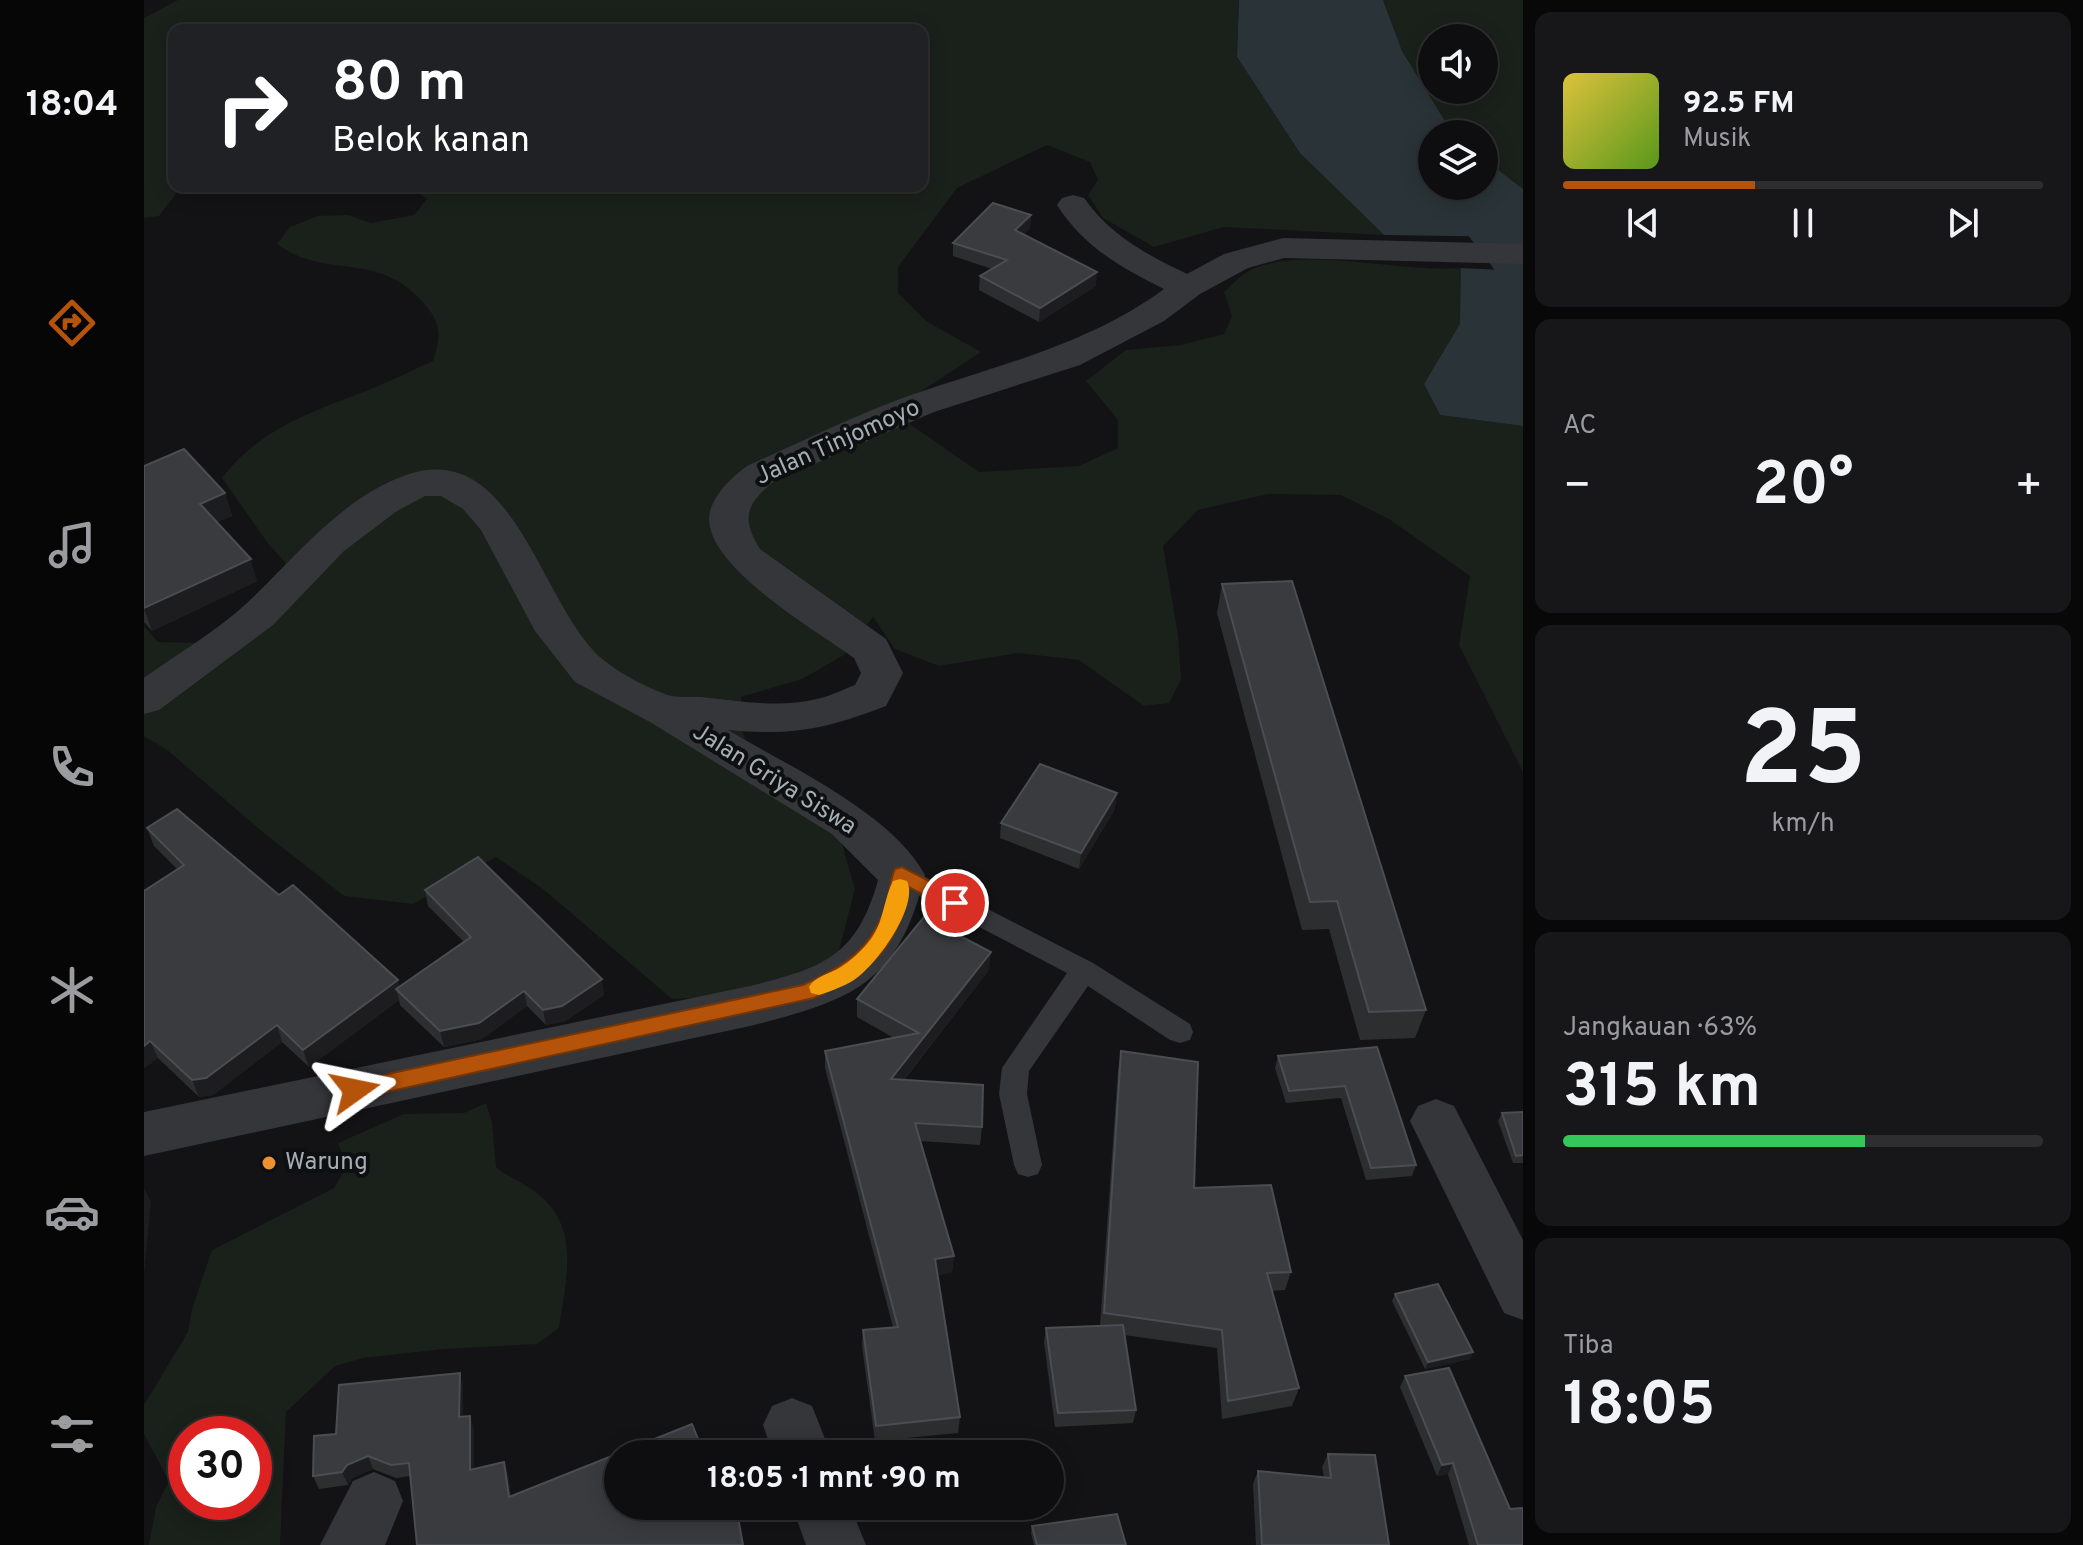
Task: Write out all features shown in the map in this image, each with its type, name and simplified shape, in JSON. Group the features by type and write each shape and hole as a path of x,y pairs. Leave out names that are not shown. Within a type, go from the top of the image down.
{"street":[{"path":"1073,205 1082,221 1100,240 1188,287"},
{"name":"Jalan Tinjomoyo","path":"144,699 259,615 304,566 383,502 418,484 448,484 477,500 498,524 549,621 590,672 658,709 773,719 825,713 871,695 882,673 871,649 746,558 730,532 729,509 744,487 760,474 921,404 1067,357 1152,314 1188,287 1236,261 1283,248 1523,254"},
{"name":"Jalan Griya Siswa","path":"658,709 848,822 902,875"},
{"path":"144,1134 807,993 850,972 881,941 897,903 902,875"},
{"path":"1436,1121 1523,1295"},
{"path":"826,1520 836,1545"}],"lane":[{"path":"902,875 1084,970 1180,1032"},
{"path":"1028,1165 1013,1094 1016,1068 1084,970"}],"shaded area":[{"path":"178,0 1239,0 1237,57 1300,153 1384,235 1224,227 1154,247 1103,218 1088,195 1098,180 1090,162 1047,145 957,188 898,267 898,293 926,321 981,352 908,400 904,420 979,472 1079,466 1118,448 1118,420 1086,381 1126,350 1181,345 1224,334 1232,316 1224,292 1249,271 1274,263 1299,260 1461,268 1461,324 1424,384 1440,415 1523,426 1523,772 1459,645 1470,576 1389,519 1341,495 1268,494 1198,510 1163,546 1178,635 1181,679 1169,703 1144,706 1079,660 1018,653 939,666 895,649 873,617 844,655 802,679 741,697 742,728 748,752 837,827 855,889 828,992 672,999 543,889 496,857 413,904 344,896 166,749 144,736 144,626 158,642 248,644 303,583 267,542 222,478 266,436 319,409 433,361 436,351 436,321 420,299 403,284 368,270 295,255 277,244 290,227 318,216 348,215 371,223 414,215 427,199 417,192 928,192 928,24 168,24 168,192 177,192 159,216 144,218 144,18"},
{"path":"1239,0 1383,0 1402,51 1418,77 1418,104 1435,104 1444,120 1418,120 1418,200 1498,200 1498,170 1523,189 1523,237 1384,235 1300,153 1237,57"},
{"path":"1383,0 1523,0 1523,189 1498,170 1498,120 1444,120 1435,104 1498,104 1498,24 1418,24 1418,77 1402,51"},
{"path":"1461,268 1523,271 1523,426 1440,415 1424,384 1460,324"},
{"path":"486,1103 492,1123 496,1167 538,1194 552,1208 560,1223 565,1239 567,1273 559,1328 537,1344 444,1349 363,1358 335,1366 286,1412 280,1545 149,1545 156,1507 168,1483 168,1520 272,1520 272,1416 168,1416 168,1479 144,1434 144,1405 188,1332 192,1309 212,1250 334,1188 347,1166 338,1143 404,1114 464,1113"}],"building":[{"path":"993,203 1031,215 1015,230 1097,272 1040,308 980,276 1007,260 953,243"},
{"path":"184,449 225,493 200,504 251,559 144,608 144,466"},
{"path":"1292,581 1426,1010 1369,1012 1337,901 1310,902 1222,584"},
{"path":"1040,764 1117,793 1081,853 1001,823"},
{"path":"177,809 279,895 293,885 398,980 303,1050 277,1025 206,1078 192,1080 150,1041 144,1046 144,891 184,865 147,828"},
{"path":"478,857 602,979 562,1006 543,1010 524,991 479,1023 440,1031 396,989 471,937 425,890"},
{"path":"924,917 991,952 891,1079 983,1085 982,1127 915,1123 954,1256 935,1259 960,1417 876,1426 863,1330 898,1327 825,1051 919,1033 857,999"},
{"path":"1377,1047 1416,1165 1371,1168 1345,1086 1289,1091 1278,1056"},
{"path":"1121,1051 1198,1062 1194,1188 1271,1185 1291,1272 1267,1273 1299,1388 1228,1401 1222,1330 1104,1313"},
{"path":"1523,1112 1523,1155 1516,1156 1502,1113"},
{"path":"1438,1284 1473,1352 1428,1362 1395,1294"},
{"path":"1123,1325 1136,1410 1058,1413 1046,1328"},
{"path":"1449,1368 1510,1509 1523,1508 1523,1545 1478,1545 1453,1463 1442,1465 1405,1376"},
{"path":"460,1373 459,1417 470,1416 470,1470 504,1462 509,1497 604,1459 604,1520 739,1520 743,1545 417,1545 409,1463 391,1465 368,1456 347,1465 342,1472 313,1476 314,1436 336,1434 339,1385"},
{"path":"692,1424 698,1440 652,1440"},
{"path":"1328,1454 1375,1455 1389,1545 1262,1545 1258,1471 1331,1478"},
{"path":"1117,1514 1126,1545 1037,1545 1032,1526"}],"waterway":[{"path":"1471,200 1523,265"}],"slow traffic":[{"path":"819,987 850,972 881,941 897,903 900,886"}],"place":[{"name":"Warung","path":"269,1163"}],"route":[{"path":"355,1090 807,993 850,972 881,941 897,903 902,875 955,903"}]}
